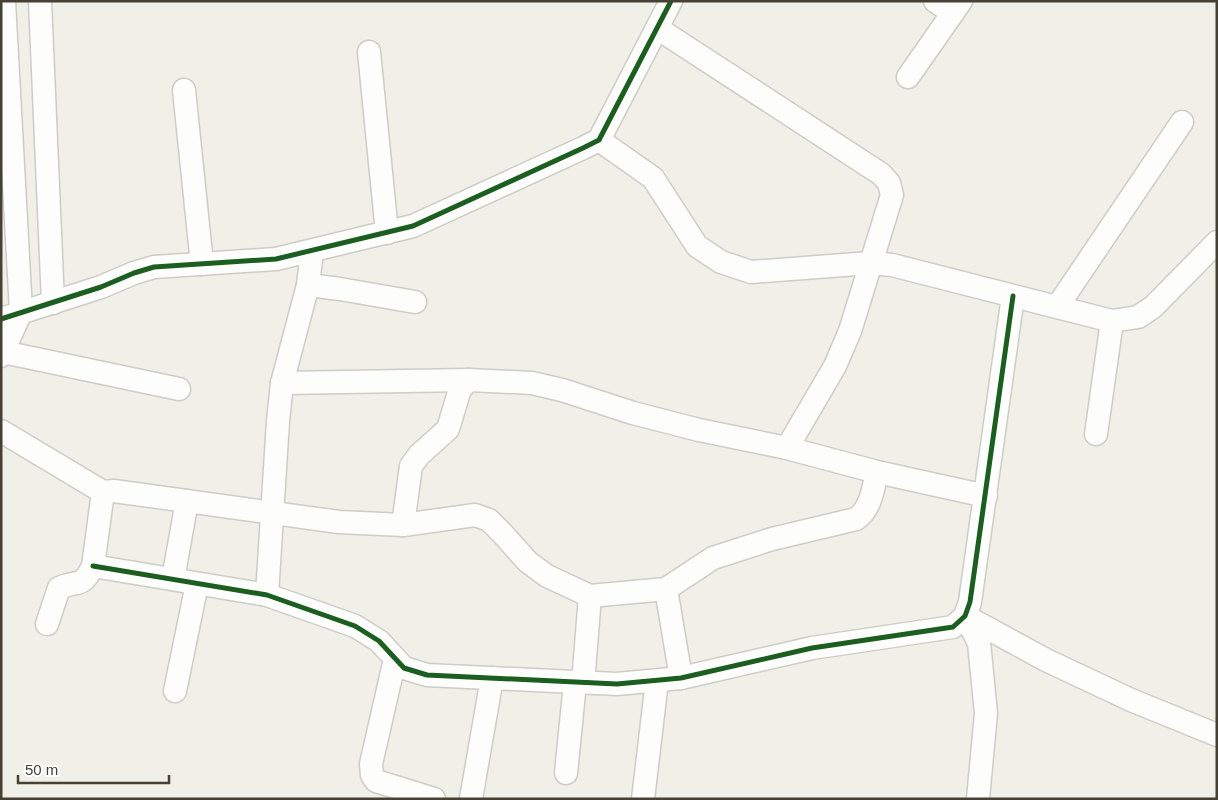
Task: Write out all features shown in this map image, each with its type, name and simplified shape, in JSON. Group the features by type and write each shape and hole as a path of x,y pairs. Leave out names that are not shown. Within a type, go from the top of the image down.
{"street":[{"path":"4,1 11,316 2,354 179,389"},
{"path":"40,1 53,303"},
{"path":"11,316 102,287 134,273 154,267 276,259 413,226 583,148 599,140 671,1"},
{"path":"908,77 950,5"},
{"path":"657,28 881,174 889,183 892,195 850,331 835,366 787,448"},
{"path":"369,52 387,233"},
{"path":"184,90 202,264"},
{"path":"1057,307 1182,122"},
{"path":"599,140 653,178 697,246 720,262 751,272 870,263 892,265 1112,321 1138,316 1153,307 1217,242"},
{"path":"267,596 282,383 308,285 312,251"},
{"path":"308,285 415,302"},
{"path":"93,566 267,596 355,626 379,641 404,668 427,675 617,684 657,681 681,678 812,648 953,627 965,616 970,602 1013,296"},
{"path":"1096,434 1112,321"},
{"path":"282,383 469,380 532,383 698,430 787,448 877,472 986,496"},
{"path":"403,525 411,466 419,455 448,428 460,389 469,380"},
{"path":"1,431 102,492 114,491 339,522 403,525 475,515 488,520 528,562 547,576 590,596 666,589 713,558 772,539 856,518 864,514 869,504 877,472"},
{"path":"46,624 59,588 66,584 80,583 93,566 102,492"},
{"path":"173,579 187,501"},
{"path":"175,691 197,584"},
{"path":"666,589 681,678"},
{"path":"566,773 590,596"},
{"path":"965,616 1055,664 1132,700 1217,735"},
{"path":"965,616 978,643 986,713 978,799"},
{"path":"395,659 371,764 372,774 376,781 434,799"},
{"path":"471,799 492,678"},
{"path":"643,799 657,681"}],"cycle path":[{"path":"1,319 101,287 154,267 276,259 413,226 583,148 599,140 671,1"},
{"path":"93,566 267,595 355,626 379,641 404,668 427,675 617,684 681,678 812,648 953,627 965,616 970,602 1013,296"}]}
